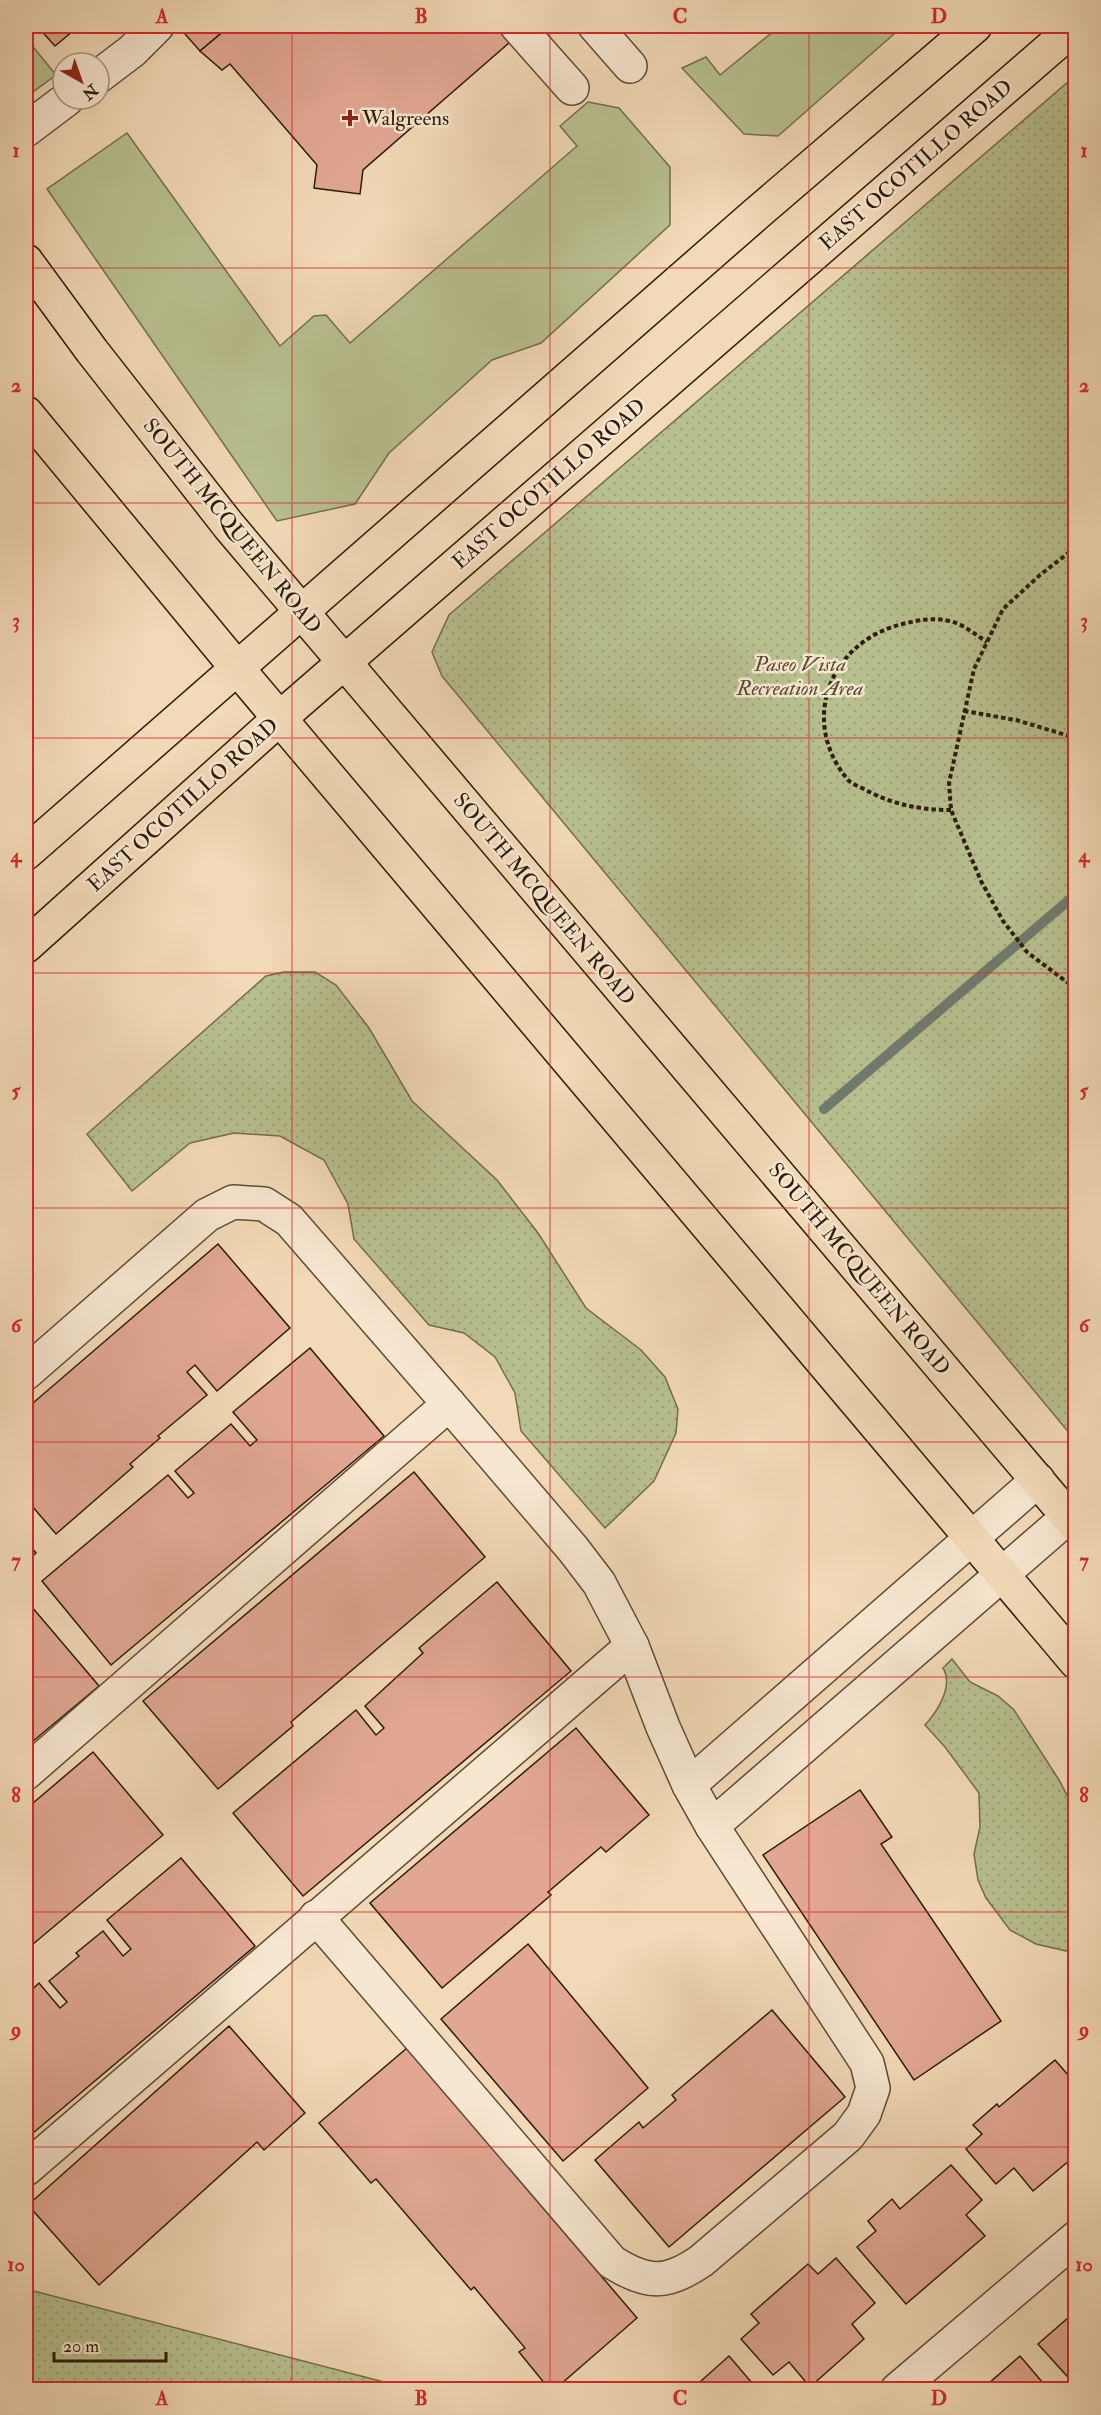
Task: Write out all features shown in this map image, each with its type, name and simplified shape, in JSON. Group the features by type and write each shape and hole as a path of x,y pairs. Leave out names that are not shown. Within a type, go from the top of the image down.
{"main road":[{"path":"26,853 747,222 975,26"},
{"name":"EAST OCOTILLO ROAD","path":"26,946 280,718 1076,26"},
{"name":"SOUTH MCQUEEN ROAD","path":"26,261 92,351 229,526 1072,1522"},
{"path":"26,413 237,668 1076,1662"}],"street":[{"path":"111,67 132,51 157,26"},
{"path":"517,26 572,88"},
{"path":"595,26 630,66"},
{"path":"26,130 51,111"},
{"path":"26,1373 207,1215 233,1202 264,1204 289,1220 449,1404 592,1575 618,1616 632,1646 663,1727 689,1785 712,1826 867,2063 873,2088 864,2114 848,2136 701,2261 681,2274 660,2280 632,2274 612,2262 316,1917"},
{"path":"26,1773 449,1404"},
{"path":"689,1785 1038,1480"},
{"path":"712,1826 1002,1575 1072,1522"},
{"path":"26,2169 632,1646"},
{"path":"814,1675 845,1711"},
{"path":"897,2390 1076,2238"}],"path":[{"path":"1076,547 1040,575 1003,609 974,669 949,783 951,810 981,881 1003,921 1027,952 1076,989"},
{"path":"951,810 921,810 881,799 849,781 830,752 824,727 825,696 834,673 847,656 866,640 892,626 927,619 956,623 987,642"},
{"path":"964,711 1016,720 1076,738"}],"green space":[{"path":"780,26 903,26 778,136 744,134 682,68 706,57 720,75"},
{"path":"26,38 51,69 51,79 26,97"},
{"name":"Paseo Vista Recreation Area","path":"1075,76 1075,1440 442,676 432,652 449,615"},
{"path":"588,102 619,108 670,167 670,225 541,343 492,360 389,453 355,504 277,521 47,189 127,133 280,346 314,316 326,315 350,343 577,146 560,126"},
{"path":"284,972 315,972 336,985 369,1028 412,1101 497,1180 538,1233 586,1308 641,1350 665,1377 678,1409 676,1433 654,1481 605,1528 521,1431 515,1393 495,1357 464,1333 429,1325 354,1239 348,1204 324,1160 280,1136 234,1133 190,1143 132,1191 87,1134 266,976"},
{"path":"952,1659 970,1682 998,1696 1014,1710 1059,1780 1075,1811 1075,1953 1036,1944 1010,1930 986,1898 978,1880 974,1854 980,1827 979,1793 945,1747 925,1725 943,1698 947,1683 943,1668"},
{"path":"26,2289 411,2389 27,2389"}],"building":[{"path":"37,26 79,26 55,46"},
{"path":"178,26 213,26 220,34 200,51"},
{"name":"Walgreens","path":"230,26 495,26 510,42 363,170 360,194 314,188 317,165 230,64 222,70 200,51"},
{"path":"218,1244 290,1328 217,1391 195,1365 187,1372 207,1395 158,1436 160,1438 130,1464 133,1467 56,1534 26,1499 26,1409"},
{"path":"310,1348 384,1436 111,1665 42,1581 168,1475 188,1498 194,1493 175,1471 231,1424 250,1446 257,1440 233,1412"},
{"path":"414,1472 485,1557 291,1722 293,1726 218,1789 143,1701"},
{"path":"26,1541 36,1553 26,1562"},
{"path":"497,1582 571,1671 303,1896 233,1813 356,1710 376,1735 384,1728 365,1706 423,1653 419,1648"},
{"path":"26,1600 99,1686 26,1747"},
{"path":"576,1728 649,1815 606,1852 601,1847 548,1892 551,1895 442,1988 370,1903"},
{"path":"93,1752 163,1835 26,1950 26,1809"},
{"path":"860,1790 892,1837 881,1844 1001,2021 914,2080 763,1855"},
{"path":"181,1858 255,1946 26,2139 26,1995 39,1983 60,2008 67,2002 49,1981 79,1956 76,1953 103,1931 123,1956 131,1949 107,1920"},
{"path":"528,1944 648,2088 563,2161 441,2019"},
{"path":"772,2010 845,2097 669,2247 595,2160 639,2122 643,2128 676,2100 672,2095"},
{"path":"229,2026 305,2113 264,2150 257,2142 99,2285 28,2205"},
{"path":"407,2048 637,2318 554,2390 550,2390 519,2352 525,2348 474,2287 471,2290 376,2179 371,2183 319,2123"},
{"path":"1055,2060 1076,2084 1076,2155 1033,2191 1014,2168 996,2184 966,2149 982,2134 973,2125 997,2104 999,2107"},
{"path":"951,2165 982,2200 966,2215 985,2236 906,2304 857,2247 876,2231 868,2221 892,2199 900,2209"},
{"path":"836,2258 875,2303 852,2324 864,2339 810,2387 789,2362 773,2375 741,2339 759,2323 751,2314 808,2264 818,2274"},
{"path":"1076,2311 1076,2386 1038,2344"},
{"path":"729,2356 758,2390 691,2390"},
{"path":"1020,2356 1049,2390 981,2390"}],"waterway":[{"path":"824,1109 1069,900"}],"place":[{"name":"Walgreens","path":"350,118"}]}
